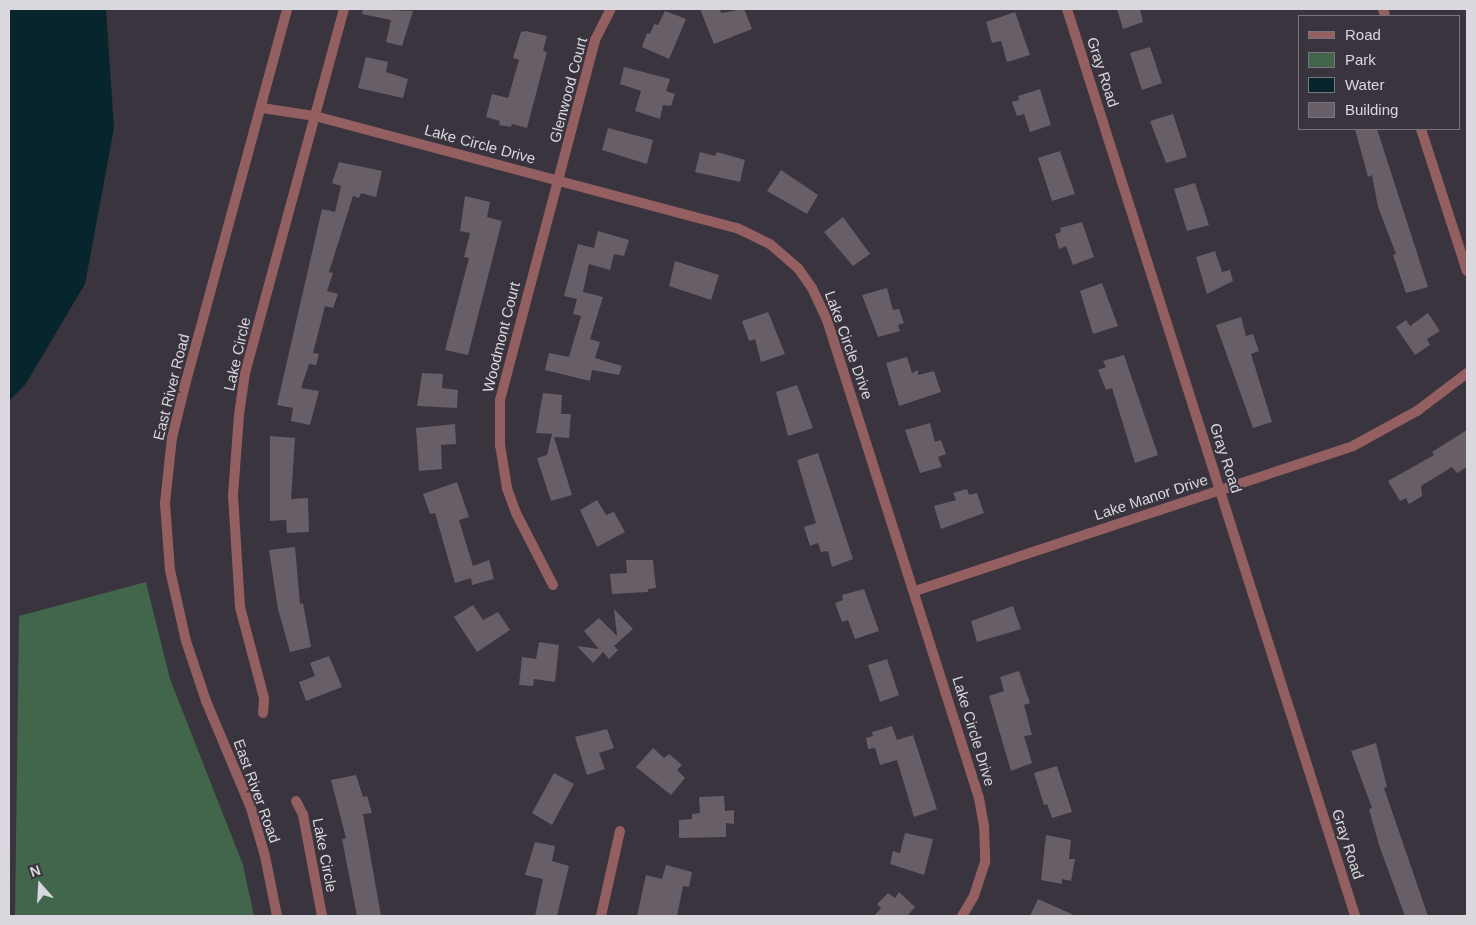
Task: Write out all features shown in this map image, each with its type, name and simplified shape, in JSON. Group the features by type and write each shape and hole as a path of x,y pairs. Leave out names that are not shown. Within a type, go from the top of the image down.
{"street":[{"name":"East River Road","path":"277,916 265,856 251,808 206,701 186,642 170,570 165,503 172,438 182,394 262,108 287,9"},
{"name":"Lake Circle","path":"263,712 264,698 239,597 233,495 240,416 245,373 344,9"},
{"name":"Glenwood Court","path":"559,180 595,40 611,9"},
{"name":"Gray Road","path":"1067,9 1355,916"},
{"name":"Lake Circle Drive","path":"262,108 315,116 737,228 770,244 798,268 812,288 827,320 915,592 984,825 983,874 962,916"},
{"path":"1421,130 1467,271"},
{"name":"Woodmont Court","path":"553,585 516,513 507,488 498,422 505,373 559,180"},
{"name":"Lake Manor Drive","path":"915,592 1354,446 1417,411 1467,373"},
{"name":"Lake Circle","path":"296,801 303,815 322,916"},
{"path":"601,916 620,832"}],"green space":[{"path":"146,582 170,679 243,865 254,916 15,916 19,616"}],"water":[{"path":"9,9 106,9 114,128 85,284 25,385 9,401"}],"building":[{"path":"363,9 413,11 402,46 386,42 391,20 362,14"},
{"path":"700,9 720,9 721,13 744,9 752,29 714,44"},
{"path":"1117,9 1140,9 1143,22 1123,29"},
{"path":"665,11 686,19 669,59 642,47 647,33 650,34 654,24 658,25"},
{"path":"1015,12 1030,55 1007,62 1001,41 992,43 986,22"},
{"path":"526,31 547,36 543,51 547,52 527,128 512,124 511,127 499,125 500,121 486,117 492,94 508,98 519,60 513,58 521,32"},
{"path":"1150,47 1162,83 1142,90 1130,53"},
{"path":"366,57 388,62 386,72 408,79 403,98 358,88"},
{"path":"624,67 670,79 666,91 675,94 671,106 663,105 660,119 635,111 641,91 620,84"},
{"path":"1040,89 1051,125 1030,132 1024,114 1017,116 1012,102 1019,100 1018,96"},
{"path":"1173,114 1187,157 1166,163 1150,121"},
{"path":"608,128 653,140 647,164 602,150"},
{"path":"1355,130 1377,130 1428,287 1406,293 1393,255 1396,254 1378,207 1372,175 1368,177"},
{"path":"1060,151 1075,194 1052,201 1038,158"},
{"path":"700,152 715,156 717,152 745,160 740,182 695,172"},
{"path":"339,162 382,171 376,197 361,193 359,198 353,196 329,272 333,273 327,291 338,294 333,308 325,306 313,353 319,354 316,365 309,364 301,388 319,391 310,425 291,421 293,408 277,405 322,209 335,212 341,186 332,183"},
{"path":"781,170 818,195 807,214 767,191"},
{"path":"1195,183 1209,225 1187,231 1174,189"},
{"path":"465,196 490,202 487,217 502,221 468,355 445,350 469,258 464,257 470,233 460,231"},
{"path":"843,217 870,254 853,266 824,232"},
{"path":"1082,222 1094,257 1073,265 1066,246 1059,249 1055,234 1061,232 1060,228"},
{"path":"598,231 629,240 624,256 614,254 610,270 589,264 583,292 603,297 590,339 600,342 595,358 622,366 619,375 592,370 590,381 545,370 549,353 569,357 581,316 573,314 577,299 564,296 578,244 594,248"},
{"path":"1215,251 1222,272 1230,270 1233,281 1207,294 1196,257"},
{"path":"675,261 719,275 711,300 669,286"},
{"path":"1102,283 1118,326 1093,334 1080,291"},
{"path":"887,288 893,310 899,309 904,323 898,325 900,331 878,337 862,295"},
{"path":"768,312 785,354 761,362 755,339 749,341 742,321"},
{"path":"1428,313 1440,331 1427,339 1430,345 1415,355 1396,327 1406,320 1410,326"},
{"path":"1241,317 1246,336 1253,334 1259,351 1251,354 1272,422 1253,428 1216,325"},
{"path":"1124,355 1158,455 1135,463 1112,388 1106,390 1098,370 1106,367 1103,361"},
{"path":"907,357 912,373 918,370 918,375 934,371 941,392 899,406 886,363"},
{"path":"422,373 443,374 442,388 458,390 457,408 417,406"},
{"path":"797,385 813,428 788,436 776,392"},
{"path":"543,393 562,395 561,414 571,414 569,438 554,437 572,495 551,501 537,458 547,455 552,434 536,433"},
{"path":"930,423 935,442 941,440 946,454 938,457 942,467 920,473 905,430"},
{"path":"455,424 456,444 441,445 442,469 419,471 416,428"},
{"path":"1467,430 1467,467 1457,473 1452,467 1421,486 1422,496 1409,504 1406,498 1400,501 1388,481 1434,455 1432,452"},
{"path":"270,436 295,438 291,499 308,498 309,532 287,533 286,520 270,521"},
{"path":"818,453 853,559 832,567 828,551 821,552 818,543 810,546 804,527 816,523 797,460"},
{"path":"457,482 469,517 459,520 473,566 489,560 494,579 472,585 471,578 455,583 435,513 430,514 423,494"},
{"path":"967,489 969,495 977,493 984,513 941,529 934,506 956,500 953,493"},
{"path":"597,500 606,515 614,512 625,532 597,547 580,510"},
{"path":"295,547 300,604 303,603 311,647 290,652 278,609 269,550"},
{"path":"626,560 653,560 656,588 648,589 648,592 612,594 610,574 627,573"},
{"path":"864,589 879,631 855,639 848,620 842,622 835,603 843,600 842,595"},
{"path":"473,605 483,620 498,612 510,630 477,652 454,617"},
{"path":"1013,606 1021,629 977,642 971,621"},
{"path":"614,609 633,629 614,646 618,650 609,659 603,652 593,663 577,646 599,649 584,631 599,618 617,636"},
{"path":"539,642 559,645 555,682 534,679 533,686 519,685 522,657 536,659"},
{"path":"329,656 342,687 306,701 299,682 315,676 310,663"},
{"path":"887,659 899,695 880,702 868,665"},
{"path":"1019,671 1030,703 1024,705 1032,735 1024,736 1032,763 1011,771 989,696 1004,691 1000,677"},
{"path":"892,726 897,740 913,735 937,809 914,817 897,760 880,765 875,748 868,749 866,738 873,736 872,732"},
{"path":"607,729 614,748 599,753 605,769 587,775 575,737"},
{"path":"1376,743 1387,787 1384,788 1428,916 1405,916 1379,845 1369,809 1372,808 1351,751"},
{"path":"653,748 664,758 669,754 682,765 677,770 685,778 671,795 636,767"},
{"path":"1057,766 1072,812 1052,818 1047,804 1044,805 1034,773"},
{"path":"554,773 574,784 552,825 532,813"},
{"path":"356,775 363,797 367,796 372,813 363,814 381,916 357,916 342,839 346,838 331,780"},
{"path":"724,796 725,811 734,810 734,824 726,823 726,837 679,838 679,820 692,819 692,814 700,813 699,797"},
{"path":"905,833 933,839 924,875 890,864 893,851 900,853"},
{"path":"1046,835 1071,840 1069,859 1075,859 1071,881 1062,879 1062,884 1041,880"},
{"path":"535,842 555,846 552,861 569,866 557,916 535,916 543,879 525,875"},
{"path":"666,865 692,872 689,887 683,886 677,916 637,916 646,875 662,879"},
{"path":"899,892 915,907 907,916 874,916 881,908 877,904 888,893 895,898"},
{"path":"1038,899 1076,916 1030,916"}]}
